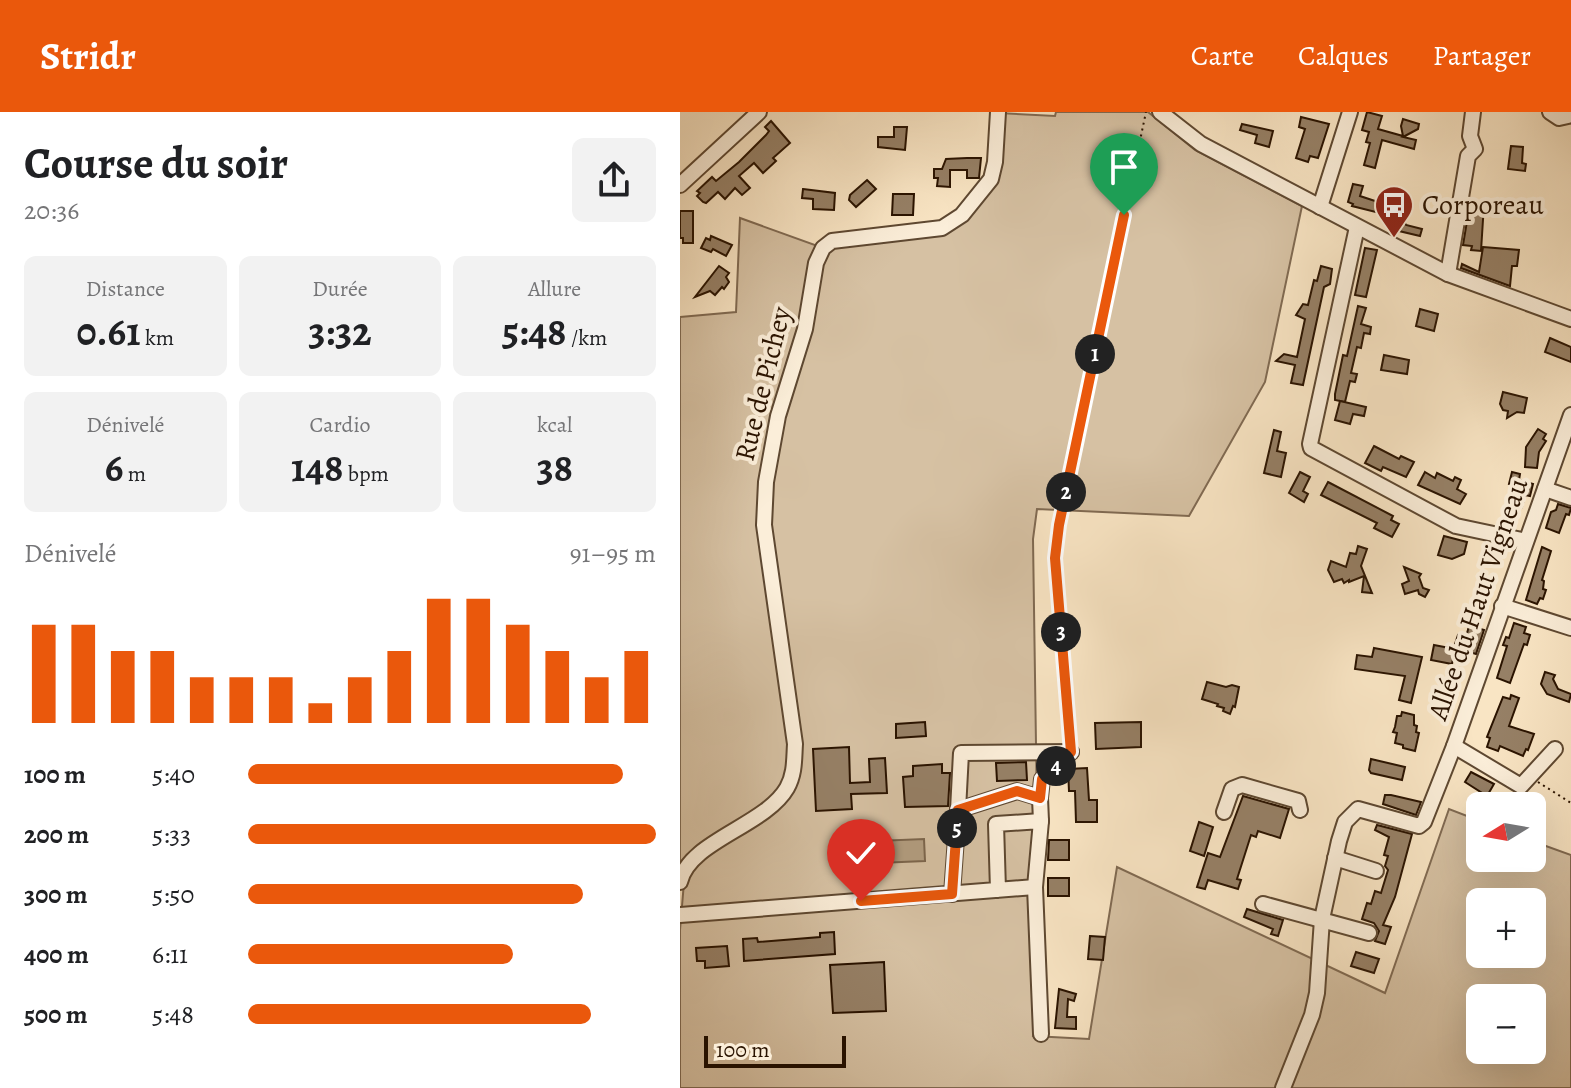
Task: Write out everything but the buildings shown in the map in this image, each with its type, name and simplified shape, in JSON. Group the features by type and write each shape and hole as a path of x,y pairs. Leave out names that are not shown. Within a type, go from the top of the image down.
{"street":[{"path":"680,185 759,112"},
{"name":"Rue de Pichey","path":"680,882 682,871 698,855 770,808 787,788 794,770 795,744 764,525 772,446 805,329 816,263 823,248 832,241 942,228 962,215 991,179 998,112"},
{"path":"1160,112 1201,144 1448,274 1571,319"},
{"path":"1320,207 1350,112"},
{"path":"1448,274 1468,156 1475,149 1470,136 1473,112"},
{"path":"1550,112 1559,118 1571,112"},
{"path":"1357,227 1311,448 1456,526 1526,541"},
{"name":"Allée du Haut Vigneau","path":"1335,858 1345,822 1358,809 1419,826 1424,822 1571,415"},
{"path":"1545,489 1571,498"},
{"path":"1502,606 1571,628"},
{"path":"1454,746 1521,786 1555,749"},
{"path":"1041,1034 1035,887 1042,779 1071,752"},
{"path":"952,894 961,753 1071,752"},
{"path":"1224,812 1232,789 1242,785 1298,801 1300,810"},
{"path":"958,810 1017,791 1040,798"},
{"path":"998,890 996,824 1041,821"},
{"path":"1283,1088 1312,1015 1317,993 1322,919 1335,858 1376,871"},
{"path":"680,915 1035,887"},
{"path":"1263,904 1369,933"}],"path":[{"path":"1071,752 1055,558 1146,112"},
{"path":"1530,777 1571,803"}],"shaded area":[{"path":"1056,112 1148,112 1195,150 1302,206 1265,382 1189,516 1037,509 1033,539 1039,950 1033,1036 1089,1039 1117,867 1385,993 1449,809 1466,816 1466,872 1546,872 1546,846 1571,855 1571,1088 680,1088 680,930 684,882 680,880 680,317 736,312 740,218 823,248 942,228 982,191 998,113 1055,116"},
{"path":"924,839 925,861 854,864 853,842"}],"place":[{"name":"Corporeau","path":"1394,239"}],"route":[{"path":"861,901 952,894 958,810 1017,791 1040,798 1042,779 1071,752 1055,558 1059,525 1124,215"}]}
